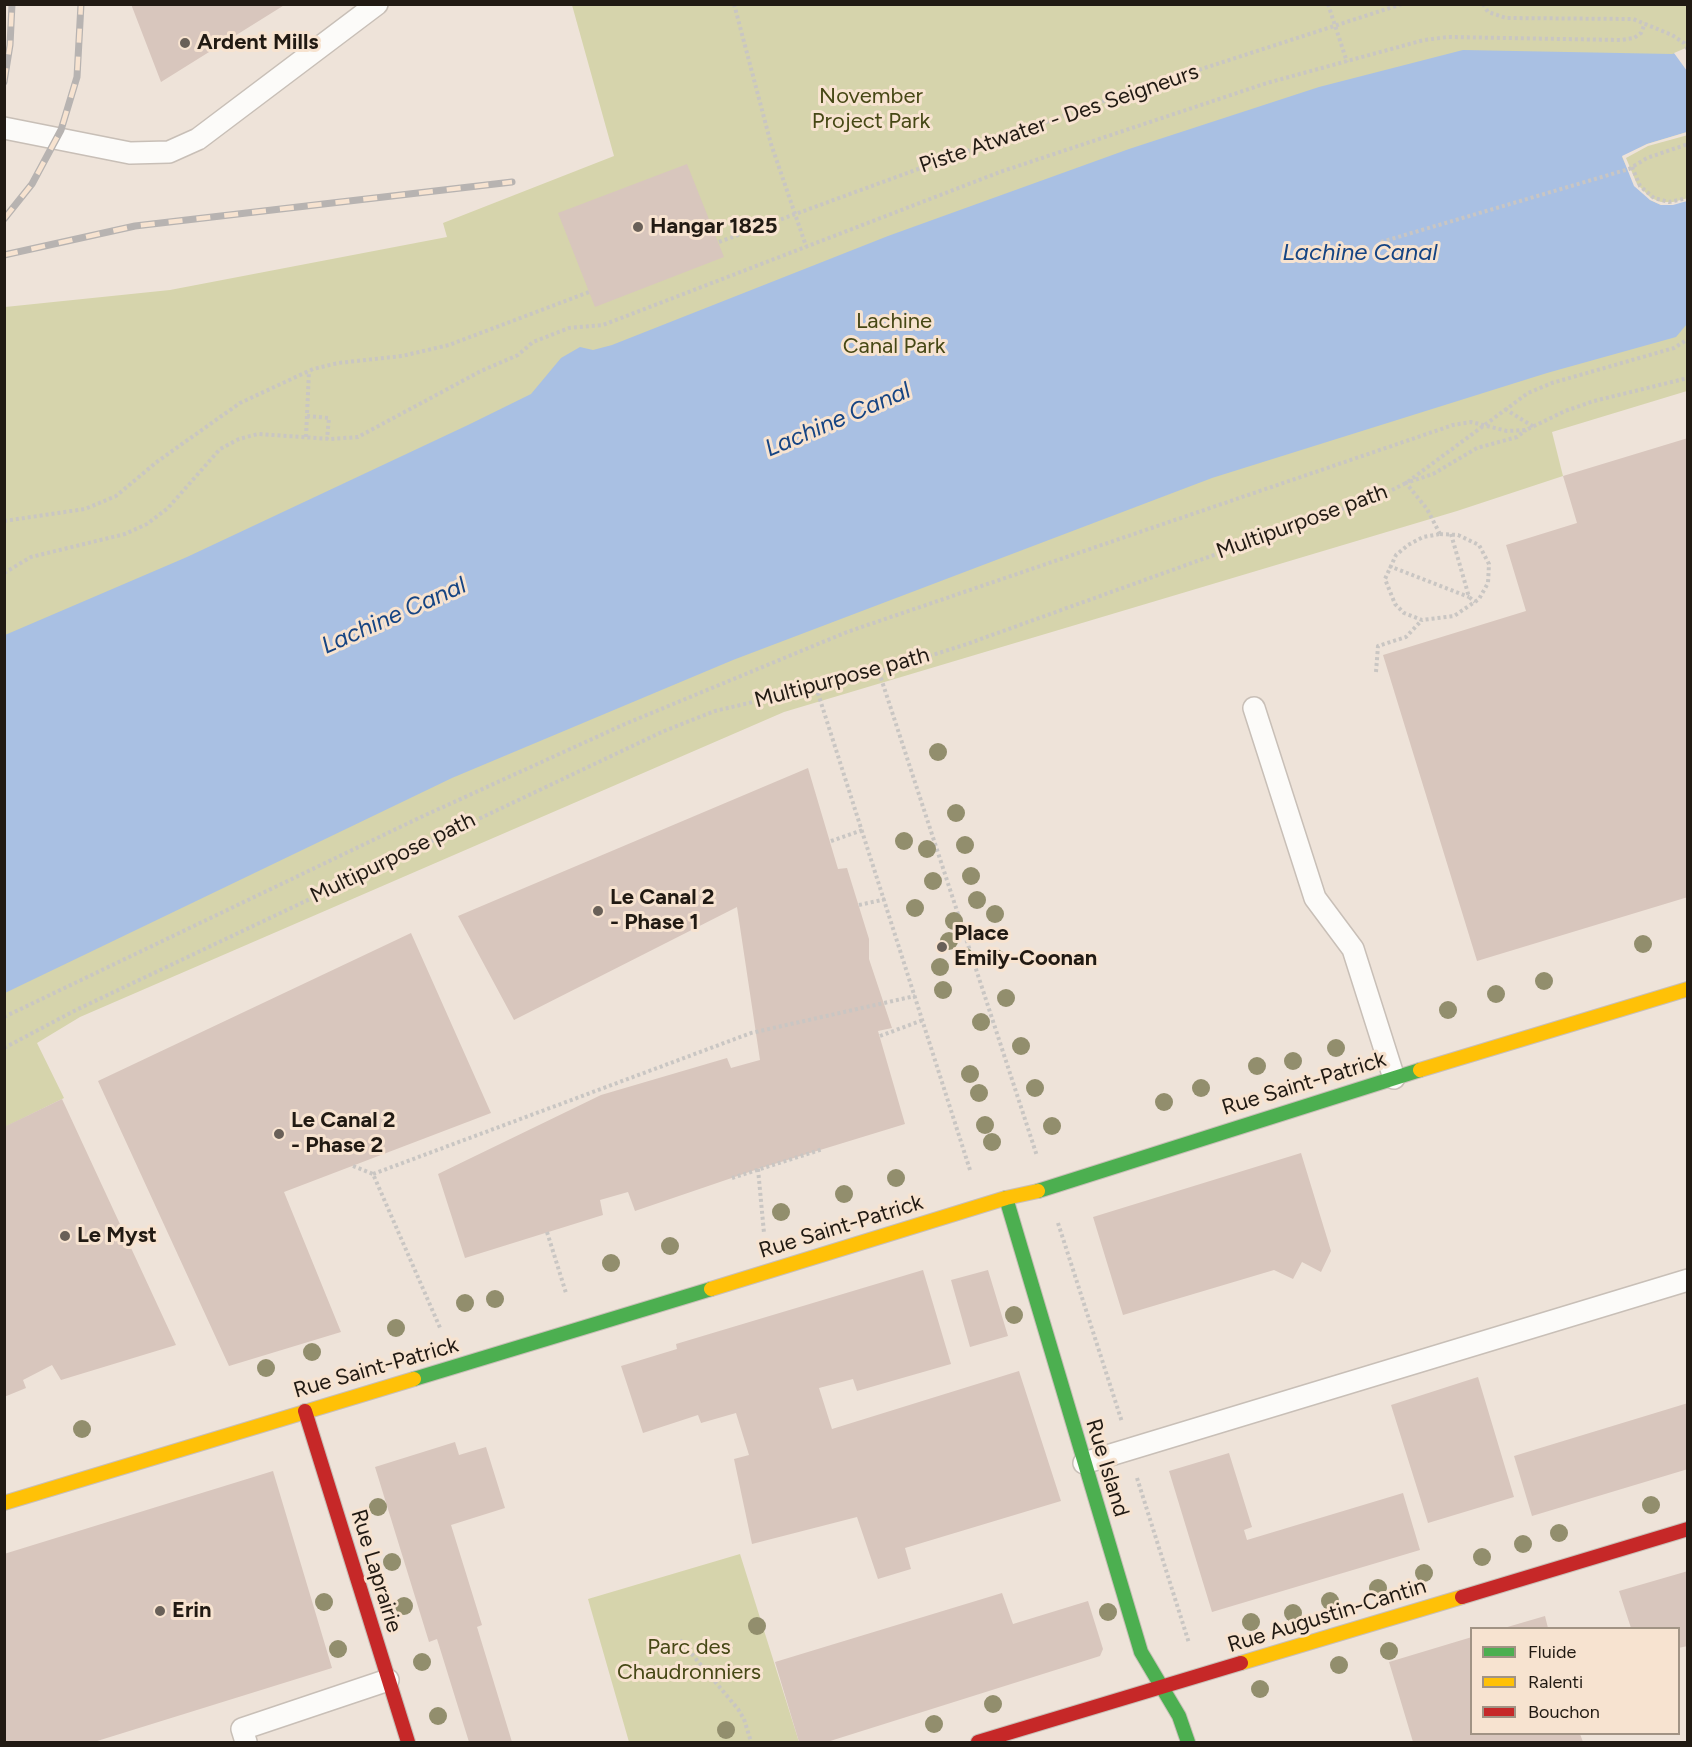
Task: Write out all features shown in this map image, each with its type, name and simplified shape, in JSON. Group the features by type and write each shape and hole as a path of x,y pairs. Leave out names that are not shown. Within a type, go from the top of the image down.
{"main road":[{"name":"Rue Saint-Patrick","path":"4,1503 560,1336 1006,1198 1044,1190 1394,1078 1688,989"},
{"name":"Rue Island","path":"1006,1198 1140,1652 1179,1716 1188,1743"},
{"name":"Rue Laprairie","path":"305,1411 408,1743"},
{"name":"Rue Augustin-Cantin","path":"978,1743 1688,1529"}],"lane":[{"path":"4,128 130,153 170,152 198,139 377,4"},
{"path":"1254,708 1315,898 1353,949 1394,1078"},
{"path":"1084,1463 1688,1280"},
{"path":"246,1743 242,1729 388,1680"}],"path":[{"path":"734,4 771,144 806,246"},
{"path":"1328,4 1347,62"},
{"name":"Piste Atwater - Des Seigneurs","path":"719,242 1112,98 1402,4"},
{"path":"1483,4 1488,12 1506,18 1633,19 1684,43 1688,50"},
{"path":"4,573 32,557 125,534 147,524 168,508 220,449 239,439 258,434 327,439 358,437 481,371 518,355 533,342 569,328 603,326 1000,172 1267,83 1424,40 1448,37 1621,40 1634,38 1641,33 1645,23"},
{"path":"1381,242 1632,166 1647,158 1688,144"},
{"path":"1632,166 1640,186 1654,198 1669,202 1688,198"},
{"path":"4,521 85,509 116,496 158,461 240,403 309,371 338,363 402,356 448,345 589,291"},
{"name":"Multipurpose path","path":"4,1048 108,994 648,738 716,711 879,672 1094,599 1386,493 1406,483 1487,425 1505,409 1539,387 1674,348 1688,339"},
{"path":"306,437 309,371"},
{"path":"4,1017 419,818 625,724 847,632 1453,425 1471,422 1507,430 1526,430 1565,411 1594,401 1688,378"},
{"path":"1505,409 1535,427"},
{"path":"307,416 329,418 327,439"},
{"path":"1440,534 1427,509 1406,483 1433,474 1477,448 1517,437 1526,430"},
{"path":"1451,534 1469,597"},
{"path":"1451,534 1469,539 1479,545 1489,564 1488,583 1475,602 1454,616 1422,620 1404,612 1395,604 1386,579 1389,566 1396,555 1423,537 1451,534"},
{"path":"1389,566 1469,597 1475,602"},
{"path":"1376,672 1378,646 1406,637 1422,620"},
{"path":"879,672 1035,1148"},
{"path":"816,687 886,899 970,1170"},
{"path":"831,841 863,830"},
{"path":"859,906 886,899"},
{"path":"352,1166 373,1174 751,1033 915,996"},
{"path":"880,1036 923,1020"},
{"path":"732,1178 823,1149"},
{"path":"758,1169 764,1233"},
{"path":"373,1174 441,1330"},
{"name":"Rue Island","path":"1060,1231 1112,1385"},
{"path":"547,1232 566,1293"},
{"name":"Rue Island","path":"1137,1477 1188,1639"},
{"path":"680,1640 738,1709 744,1719 751,1743"}],"green space":[{"name":"Lachine Canal Park","path":"572,5 1687,5 1687,391 1552,432 1563,476 1457,511 784,712 80,1017 37,1043 64,1098 5,1127 5,307 170,290 447,237 443,223 614,156"},
{"name":"Parc des Chaudronniers","path":"740,1554 799,1742 629,1742 588,1599"}],"water":[{"name":"Lachine Canal","path":"1463,50 1672,54 1687,50 1687,132 1647,144 1622,157 1631,176 1650,200 1661,205 1687,201 1687,324 1676,337 1547,373 1212,478 733,660 452,778 5,993 5,635 187,557 531,394 561,358 580,347 593,350 612,345 888,236 1129,149 1319,87"}],"pier":[{"path":"1688,47 1688,71 1687,71 1674,53"},
{"path":"1687,132 1688,135 1648,146 1626,158 1637,184 1651,198 1661,202 1673,202 1688,198 1687,201 1673,205 1661,205 1650,200 1634,186 1622,156 1647,144"}],"building":[{"name":"Ardent Mills","path":"131,4 286,4 161,82"},
{"name":"Hangar 1825","path":"687,164 724,257 595,307 558,213"},
{"path":"1688,438 1688,897 1477,961 1383,655 1526,611 1506,545 1577,523 1563,476"},
{"path":"808,768 838,869 847,868 869,939 869,959 892,1028 878,1031 905,1124 758,1169 635,1211 628,1192 600,1200 603,1215 465,1258 438,1174 601,1095 727,1058 731,1068 760,1060 737,907 514,1020 458,916"},
{"name":"Le Canal 2 - Phase 2","path":"411,933 491,1113 284,1192 341,1332 229,1366 98,1081"},
{"name":"Le Myst","path":"62,1099 176,1345 61,1380 52,1365 23,1380 26,1388 4,1397 4,1127"},
{"path":"1301,1153 1331,1251 1321,1272 1302,1262 1293,1279 1274,1270 1123,1315 1093,1217"},
{"path":"923,1270 951,1364 857,1391 853,1379 819,1388 832,1429 1019,1371 1061,1501 905,1548 911,1569 878,1579 857,1517 752,1544 734,1459 749,1455 736,1413 701,1423 698,1415 643,1433 621,1366 677,1349 676,1344"},
{"path":"988,1270 1008,1336 970,1347 951,1280"},
{"path":"1478,1377 1514,1497 1428,1523 1391,1405"},
{"path":"1688,1403 1688,1469 1532,1516 1514,1456"},
{"path":"455,1442 459,1455 486,1447 505,1508 451,1525 482,1625 477,1627 512,1742 469,1742 437,1639 429,1642 375,1467"},
{"path":"1229,1453 1252,1527 1244,1530 1247,1540 1403,1493 1420,1550 1212,1612 1169,1471"},
{"name":"Erin","path":"273,1471 332,1668 94,1742 4,1742 4,1554"},
{"path":"1688,1571 1688,1646 1680,1648 1680,1627 1631,1627 1619,1591"},
{"path":"1002,1593 1013,1624 1088,1601 1103,1649 1100,1656 827,1742 799,1742 775,1662"},
{"path":"1545,1616 1548,1627 1507,1627"},
{"path":"1470,1638 1470,1735 1580,1735 1583,1742 1413,1742 1389,1662"}],"railway":[{"path":"4,82 10,45 12,4"},
{"path":"4,219 32,184 61,130 77,77 81,4"},
{"path":"4,255 135,226 512,182"}],"traffic: fast":[{"path":"1038,1191 1420,1070"},
{"path":"1006,1198 1141,1652 1179,1716 1188,1742"},
{"path":"414,1379 711,1289"}],"traffic: slow":[{"path":"1420,1070 1688,989"},
{"path":"711,1289 1006,1198 1038,1191"},
{"path":"4,1503 414,1379"},
{"path":"1241,1663 1462,1597"}],"traffic: jam":[{"path":"305,1411 408,1742"},
{"path":"1462,1597 1688,1529"},
{"path":"978,1742 1241,1663"}],"place":[{"name":"Ardent Mills","path":"185,43"},
{"name":"Hangar 1825","path":"638,227"},
{"name":"Le Canal 2 - Phase 1","path":"598,911"},
{"name":"Place Emily-Coonan","path":"942,947"},
{"name":"Le Canal 2 - Phase 2","path":"279,1134"},
{"name":"Le Myst","path":"65,1236"},
{"name":"Erin","path":"160,1611"}],"park label":[{"name":"November Project Park","path":"871,110"}]}
